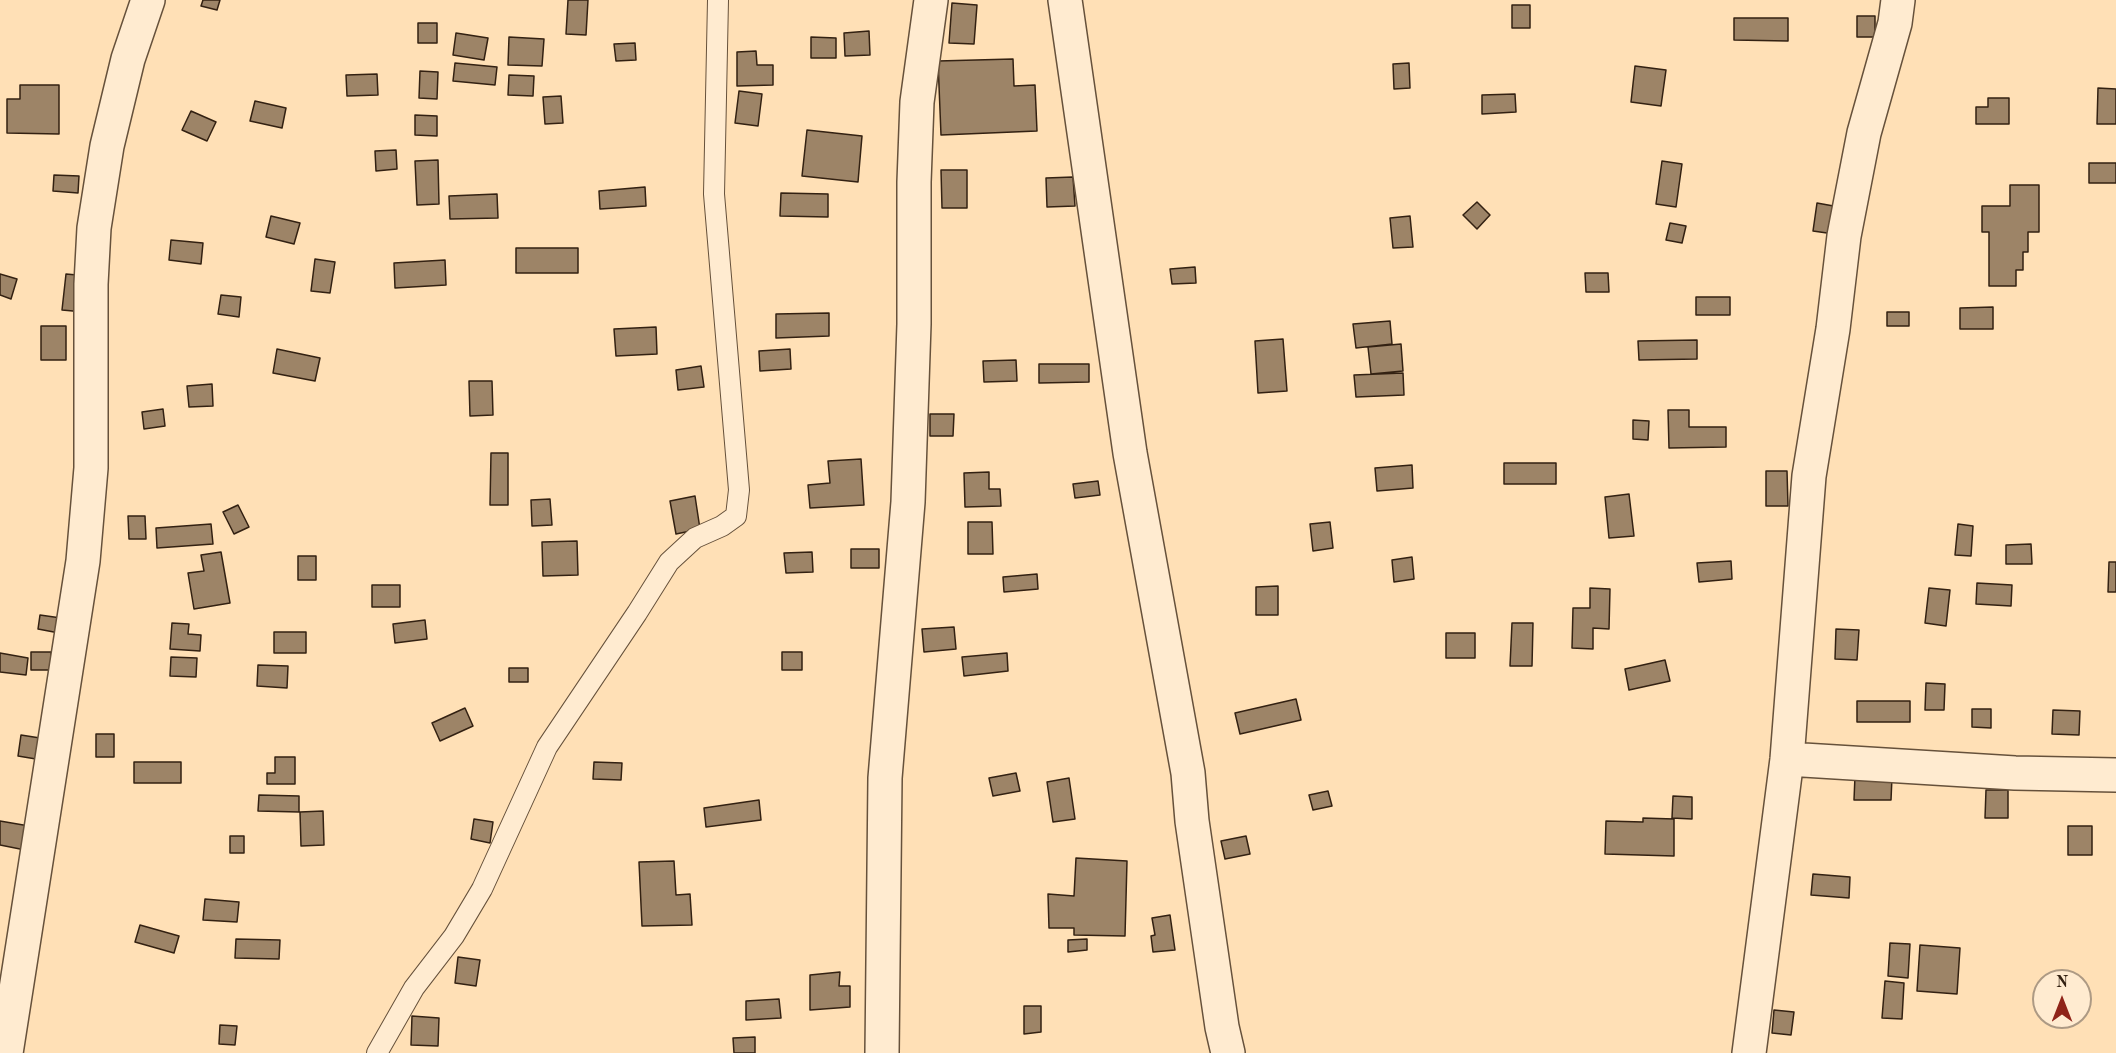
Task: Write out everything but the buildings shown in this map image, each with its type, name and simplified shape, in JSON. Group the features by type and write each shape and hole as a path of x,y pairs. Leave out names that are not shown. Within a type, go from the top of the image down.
{"street":[{"path":"6,1053 83,561 91,468 91,284 94,228 107,146 128,59 148,0"},
{"path":"882,1053 885,778 908,502 914,324 916,102 931,0"},
{"path":"1065,0 1130,453 1188,773 1192,821 1222,1028 1228,1053"},
{"path":"1749,1053 1787,759 1809,476 1833,329 1844,236 1864,134 1895,23 1898,0"},
{"path":"1787,759 2015,773 2116,775"}],"lane":[{"path":"377,1053 414,988 454,936 482,889 547,747 669,562 695,538 722,526 735,516 739,490 714,195 718,0"}]}
